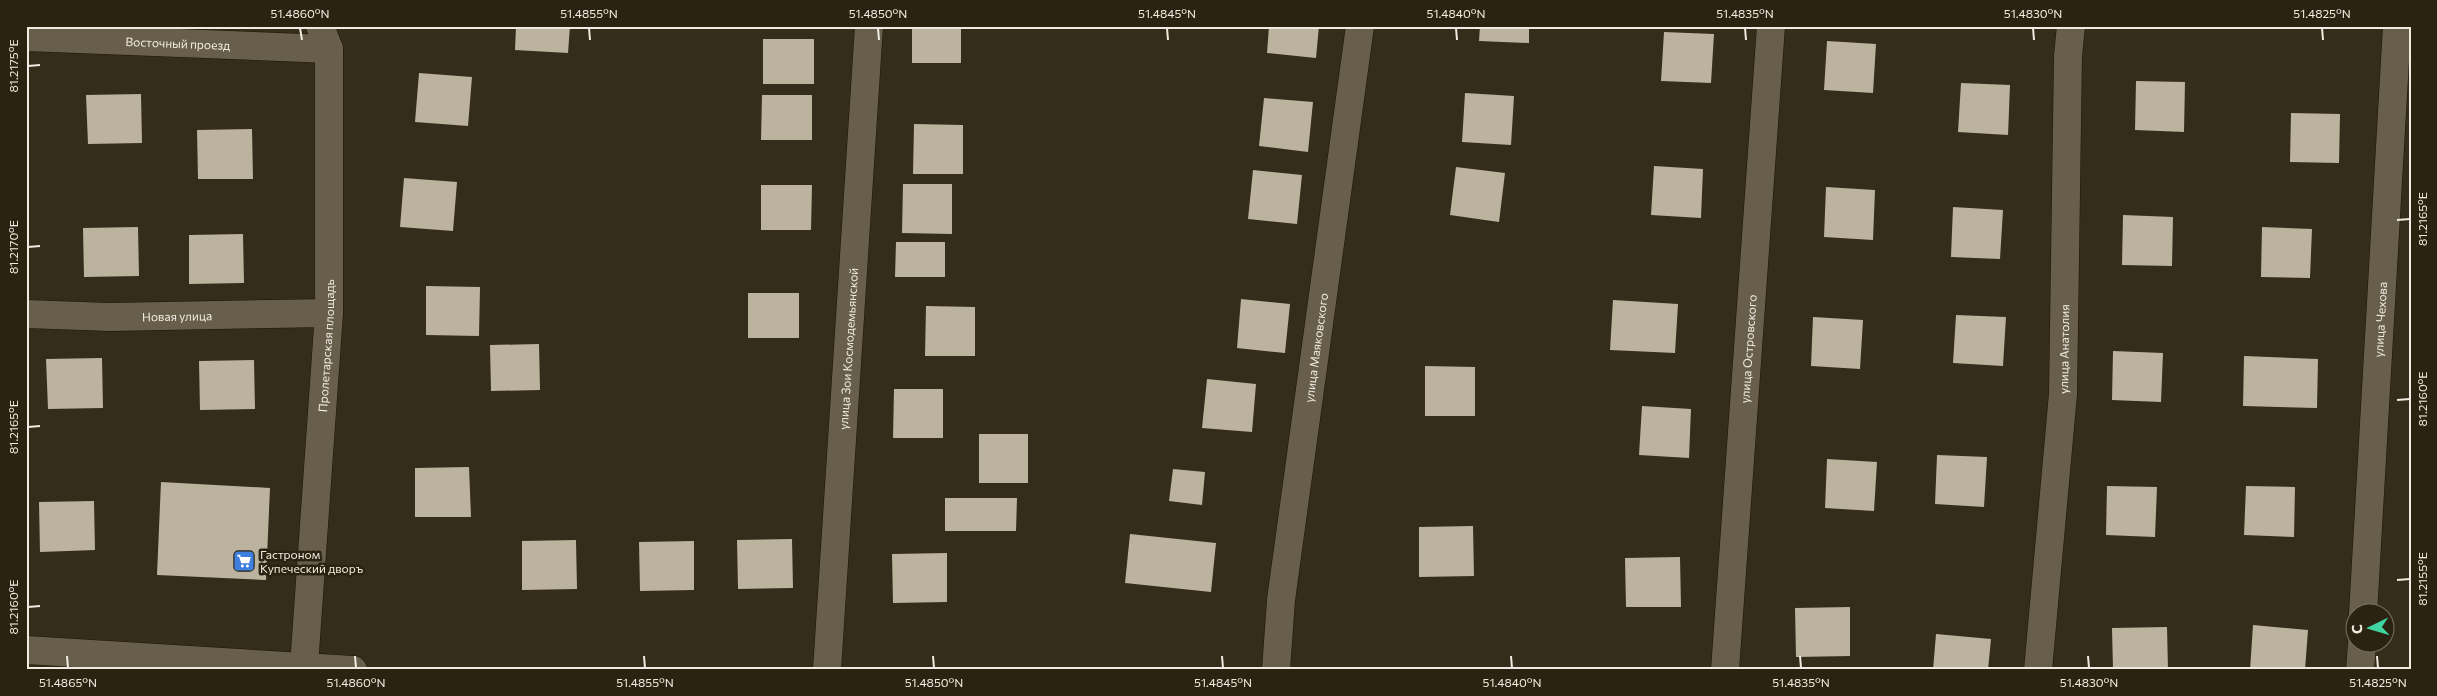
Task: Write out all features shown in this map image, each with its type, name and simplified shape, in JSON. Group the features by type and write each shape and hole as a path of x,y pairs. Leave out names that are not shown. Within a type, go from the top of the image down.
{"street":[{"name":"улица Зои Космодемьянской","path":"827,670 869,26"},
{"name":"улица Маяковского","path":"1276,670 1282,590 1360,26"},
{"name":"улица Островского","path":"1724,670 1771,26"},
{"name":"улица Анатолия","path":"2038,670 2063,394 2068,56 2071,26"},
{"name":"улица Чехова","path":"2364,604 2397,26"},
{"name":"Восточный проезд","path":"26,37 325,38"},
{"name":"Пролетарская площадь","path":"304,666 329,313 325,38"},
{"name":"Новая улица","path":"26,314 110,317 329,313"},
{"path":"26,650 90,662 304,666 353,670"},
{"path":"2360,670 2361,654"}],"building":[{"path":"516,26 570,26 568,53 515,50"},
{"path":"912,26 961,26 961,63 912,63"},
{"path":"1269,26 1319,26 1316,58 1267,53"},
{"path":"1480,26 1529,26 1529,43 1479,41"},
{"path":"1664,32 1714,34 1711,83 1661,81"},
{"path":"763,39 814,39 814,84 763,84"},
{"path":"1827,41 1876,44 1873,93 1824,90"},
{"path":"419,73 472,77 468,126 415,122"},
{"path":"2136,81 2185,82 2184,132 2135,130"},
{"path":"1961,83 2010,85 2008,135 1958,132"},
{"path":"1465,93 1514,96 1511,145 1462,142"},
{"path":"141,94 142,143 88,144 86,95"},
{"path":"762,95 812,95 812,140 761,140"},
{"path":"1264,98 1313,102 1308,152 1259,146"},
{"path":"2291,113 2340,114 2339,163 2290,162"},
{"path":"914,124 963,125 963,174 913,174"},
{"path":"252,129 253,179 198,179 197,130"},
{"path":"1654,166 1703,169 1701,218 1651,215"},
{"path":"1456,167 1505,173 1499,222 1450,215"},
{"path":"1253,170 1302,175 1297,224 1248,219"},
{"path":"404,178 457,182 453,231 400,227"},
{"path":"903,184 952,184 952,234 902,233"},
{"path":"761,185 812,185 811,230 761,230"},
{"path":"1826,187 1875,190 1873,240 1824,237"},
{"path":"1953,207 2003,210 2000,259 1951,257"},
{"path":"2123,215 2173,217 2172,266 2122,265"},
{"path":"138,227 139,276 84,277 83,228"},
{"path":"2262,227 2312,229 2310,278 2261,277"},
{"path":"243,234 244,283 189,284 189,235"},
{"path":"896,242 945,242 945,277 895,277"},
{"path":"426,286 480,287 479,336 426,335"},
{"path":"748,293 799,293 799,338 748,338"},
{"path":"1241,299 1290,304 1285,353 1237,348"},
{"path":"1613,300 1678,304 1675,353 1610,350"},
{"path":"926,306 975,307 975,356 925,356"},
{"path":"1956,315 2006,317 2003,366 1953,363"},
{"path":"1813,317 1863,320 1860,369 1811,366"},
{"path":"539,344 540,390 491,391 490,345"},
{"path":"2113,351 2163,353 2161,402 2112,400"},
{"path":"2244,356 2318,359 2317,408 2243,406"},
{"path":"102,358 103,408 48,409 46,359"},
{"path":"254,360 255,409 200,410 199,361"},
{"path":"1425,366 1475,367 1475,416 1425,416"},
{"path":"1207,379 1256,384 1252,432 1202,428"},
{"path":"894,389 943,389 943,438 893,438"},
{"path":"1642,406 1691,409 1689,458 1639,455"},
{"path":"979,434 1028,434 1028,483 979,483"},
{"path":"1937,455 1987,457 1984,507 1935,504"},
{"path":"1827,459 1877,462 1874,511 1825,508"},
{"path":"469,467 471,517 415,517 415,468"},
{"path":"1173,469 1205,472 1202,505 1169,501"},
{"path":"161,482 270,488 266,580 157,575"},
{"path":"2107,486 2157,487 2155,537 2106,535"},
{"path":"2246,486 2295,487 2294,537 2244,535"},
{"path":"945,498 1017,498 1016,531 945,531"},
{"path":"94,501 95,550 40,552 39,502"},
{"path":"1473,526 1474,576 1419,577 1419,527"},
{"path":"1130,534 1216,543 1211,592 1125,583"},
{"path":"792,539 793,588 738,589 737,540"},
{"path":"576,540 577,589 522,590 522,541"},
{"path":"694,541 694,590 640,591 639,542"},
{"path":"947,553 947,602 893,603 892,554"},
{"path":"1680,557 1681,607 1626,607 1625,558"},
{"path":"1850,607 1850,656 1796,657 1795,608"},
{"path":"2253,625 2308,630 2305,670 2250,670"},
{"path":"2167,627 2168,670 2113,670 2112,628"},
{"path":"1936,634 1991,639 1988,670 1933,670"}],"place":[{"name":"Гастроном Купеческий дворъ","path":"244,561"}]}
